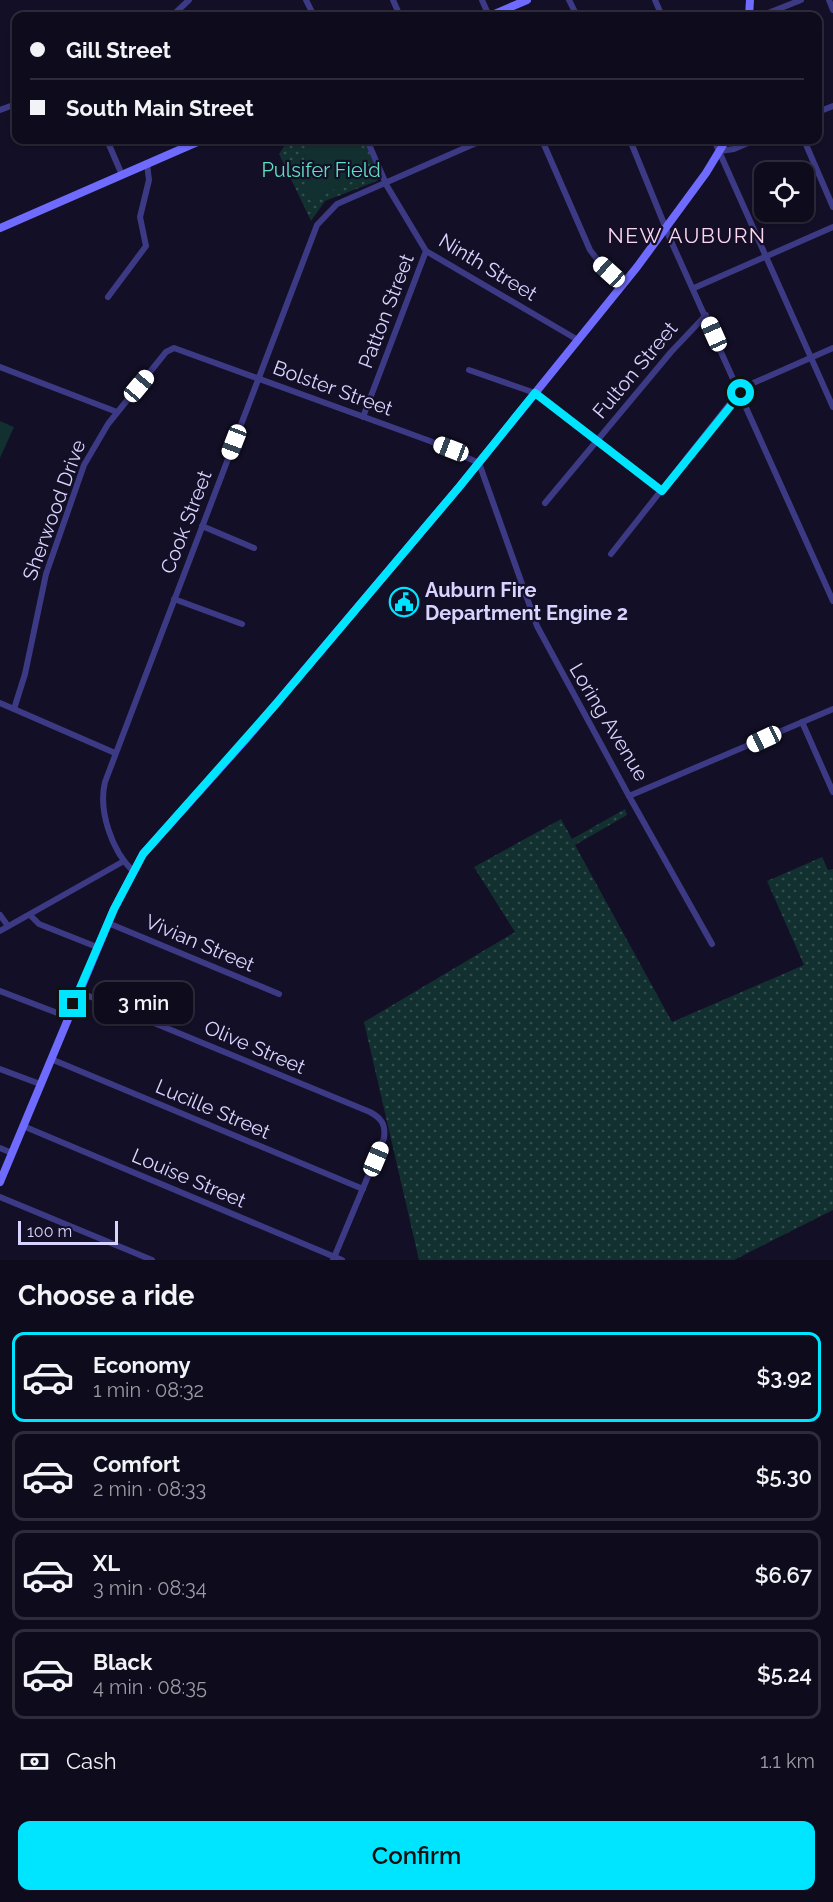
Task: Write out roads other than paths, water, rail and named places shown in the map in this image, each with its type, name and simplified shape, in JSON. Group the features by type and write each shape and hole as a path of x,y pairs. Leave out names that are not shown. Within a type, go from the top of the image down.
{"street":[{"path":"176,12 189,0"},
{"path":"498,12 527,0"},
{"path":"771,12 801,0"},
{"path":"829,0 833,10"},
{"path":"109,144 122,175"},
{"path":"0,228 193,144"},
{"name":"Ninth Street","path":"370,144 385,182 426,251 578,340"},
{"name":"Cook Street","path":"133,871 124,861 104,817 102,802 105,782 311,239 322,217 337,204 472,144"},
{"path":"544,144 590,250 600,263 624,284"},
{"path":"632,144 693,288 830,588 833,601"},
{"path":"716,144 833,406"},
{"path":"0,1182 97,947 133,871 163,830 247,738 479,463 667,228 724,144"},
{"path":"720,150 734,149 746,144"},
{"path":"806,144 833,207"},
{"path":"108,297 146,246 140,217 149,180 147,164"},
{"path":"693,288 833,227"},
{"name":"Patton Street","path":"363,417 426,251"},
{"name":"Fulton Street","path":"545,503 671,352 706,315"},
{"name":"Bolster Street","path":"174,348 200,355 479,463"},
{"name":"Sherwood Drive","path":"14,709 25,674 46,574 90,451 117,412 166,352 174,348"},
{"path":"611,554 750,383 833,348"},
{"path":"0,367 117,412"},
{"path":"469,370 535,393 662,491"},
{"name":"Loring Avenue","path":"479,463 537,626 629,796 833,709"},
{"path":"202,526 254,548"},
{"path":"174,599 242,624"},
{"path":"0,703 115,753"},
{"path":"802,722 833,792"},
{"path":"629,796 712,944"},
{"path":"0,931 124,861"},
{"path":"0,915 8,926"},
{"path":"30,915 39,924 97,947"},
{"name":"Vivian Street","path":"108,923 279,994"},
{"path":"0,991 68,1017"},
{"name":"Olive Street","path":"79,992 370,1112 382,1122 384,1138 363,1189"},
{"name":"Lucille Street","path":"51,1059 363,1189"},
{"path":"0,1069 40,1084"},
{"name":"Louise Street","path":"23,1126 342,1260"},
{"path":"0,1148 12,1153"},
{"path":"334,1258 363,1189"},
{"path":"0,1197 152,1260"}],"place":[{"name":"Auburn Fire Department Engine 2","path":"404,602"}],"district":[{"name":"NEW AUBURN","path":"687,236"}],"park label":[{"name":"Pulsifer Field","path":"321,170"}]}
